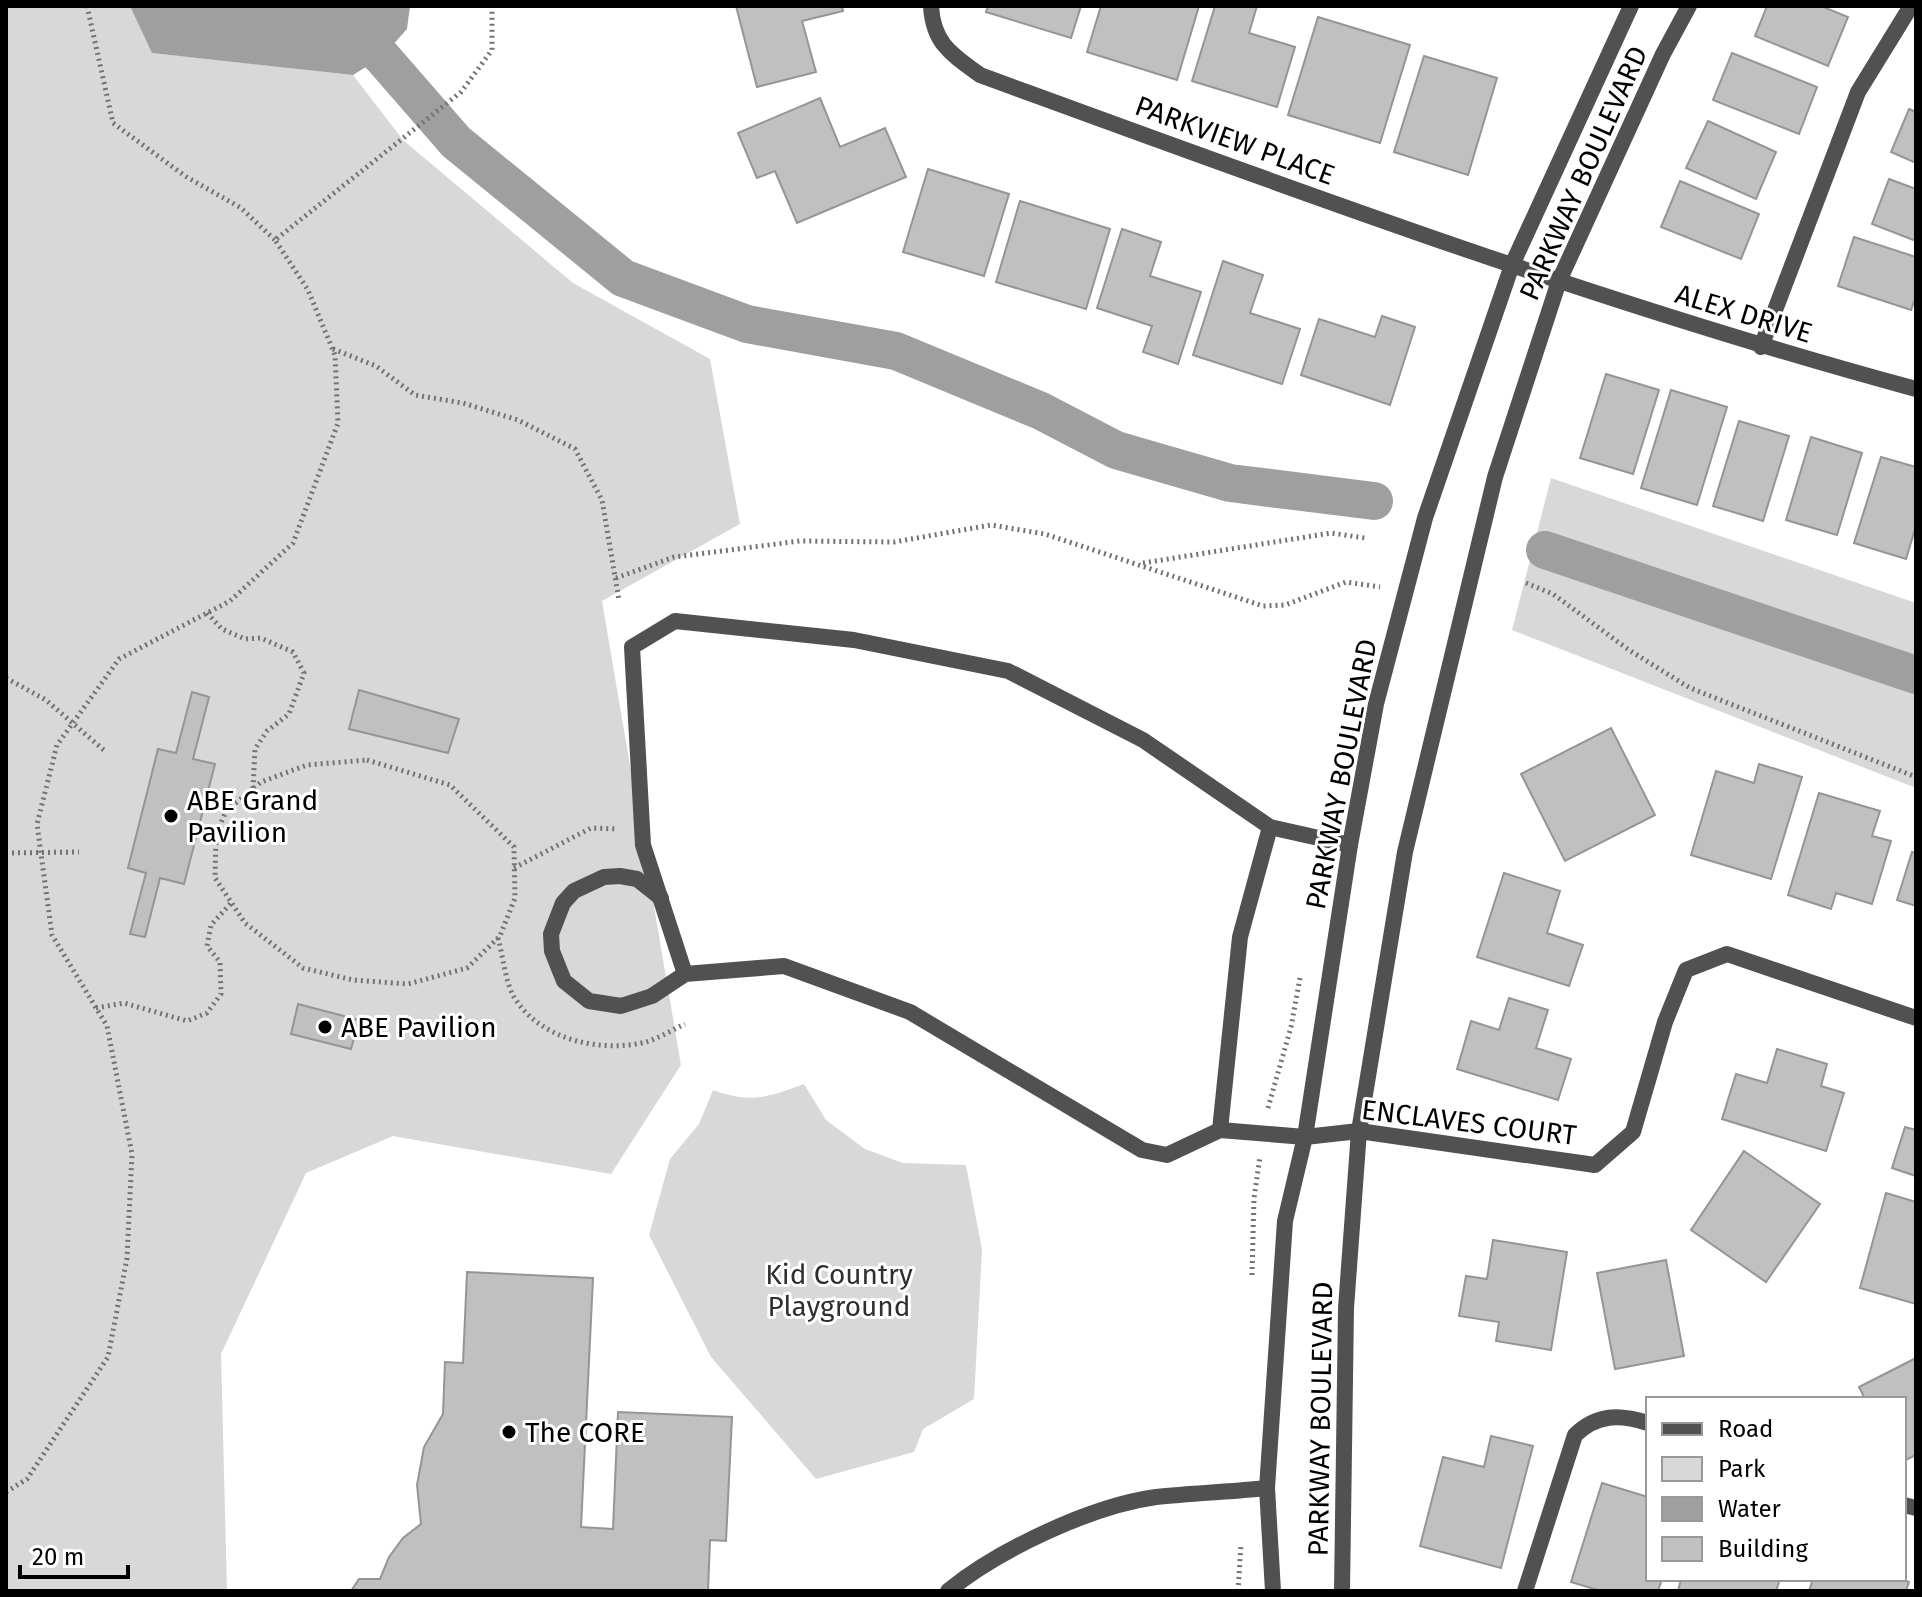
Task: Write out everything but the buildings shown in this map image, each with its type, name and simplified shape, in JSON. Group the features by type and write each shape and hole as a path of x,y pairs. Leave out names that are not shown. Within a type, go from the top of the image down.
{"street":[{"name":"PARKVIEW PLACE","path":"931,6 932,28 951,54 980,75 1559,281"},
{"name":"PARKWAY BOULEVARD","path":"1273,1591 1267,1488 1285,1221 1305,1137 1350,845 1376,704 1414,558 1512,265 1631,6"},
{"name":"PARKWAY BOULEVARD","path":"1342,1591 1346,1308 1359,1131 1405,852 1491,492 1559,281 1689,6"},
{"path":"1761,347 1858,92 1911,6"},
{"name":"ALEX DRIVE","path":"1559,281 1761,347 1916,389"},
{"path":"685,974 643,845 632,647 675,621 854,640 1008,671 1143,740 1270,827 1350,845"},
{"path":"661,898 637,879 620,876 604,877 574,891 563,903 551,934 556,966 576,992 605,1006 637,1003 685,974 784,966 910,1012 1142,1150 1167,1155 1220,1130 1240,937 1270,827"},
{"name":"ENCLAVES COURT","path":"1220,1130 1305,1137 1359,1131 1595,1165 1633,1132 1665,1022 1686,970 1727,954 1916,1018"},
{"path":"1525,1591 1575,1435 1592,1419 1617,1416 1646,1423"},
{"path":"948,1591 976,1569 1066,1524 1153,1498 1267,1488"}],"path":[{"path":"6,1492 27,1479 108,1357 127,1258 132,1154 107,1026 52,935 37,824 57,745 119,659 230,601 293,543 338,423 332,349 308,290 275,240 241,208 185,176 113,123 87,6"},
{"path":"275,240 461,92 492,50 492,6"},
{"path":"332,349 376,366 415,395 463,403 518,420 575,449 602,500 619,600"},
{"path":"616,578 674,557 800,541 894,542 991,525 1045,534 1142,563 1263,606 1285,605 1346,582 1391,589"},
{"path":"1142,563 1331,533 1365,538"},
{"path":"1526,583 1553,594 1629,650 1690,688 1916,777"},
{"path":"207,613 222,629 245,639 261,638 293,652 304,673 289,714 267,731 255,749 253,789"},
{"path":"6,678 46,700 106,752"},
{"path":"367,760 450,785 514,847 514,868 515,898 498,938 467,968 408,984 353,980 303,968 245,923 215,878 216,835 226,811 261,782 307,765 367,760"},
{"path":"514,868 591,828 643,831"},
{"path":"6,853 79,852"},
{"path":"96,1008 124,1003 187,1021 207,1013 221,994 220,962 207,946 211,925 232,902"}],"green space":[{"path":"6,6 130,6 153,53 353,75 403,140 573,283 710,359 740,524 602,601 681,1065 611,1174 393,1136 306,1173 221,1354 227,1591 6,1591"},
{"path":"1551,478 1916,603 1916,788 1512,630"},
{"name":"Kid Country Playground","path":"804,1084 826,1120 865,1149 903,1163 966,1165 982,1250 974,1399 923,1429 914,1452 816,1479 711,1357 649,1235 670,1159 699,1124 713,1090 749,1098"}],"water":[{"path":"130,6 410,6 407,29 382,57 353,75 152,53"}],"waterway":[{"path":"327,6 382,57 456,142 623,278 747,324 896,351 1041,411 1116,450 1230,483 1374,501"},
{"path":"1545,550 1916,675"}],"place":[{"name":"ABE Grand Pavilion","path":"171,816"},
{"name":"ABE Pavilion","path":"325,1027"},
{"name":"The CORE","path":"509,1432"}]}
